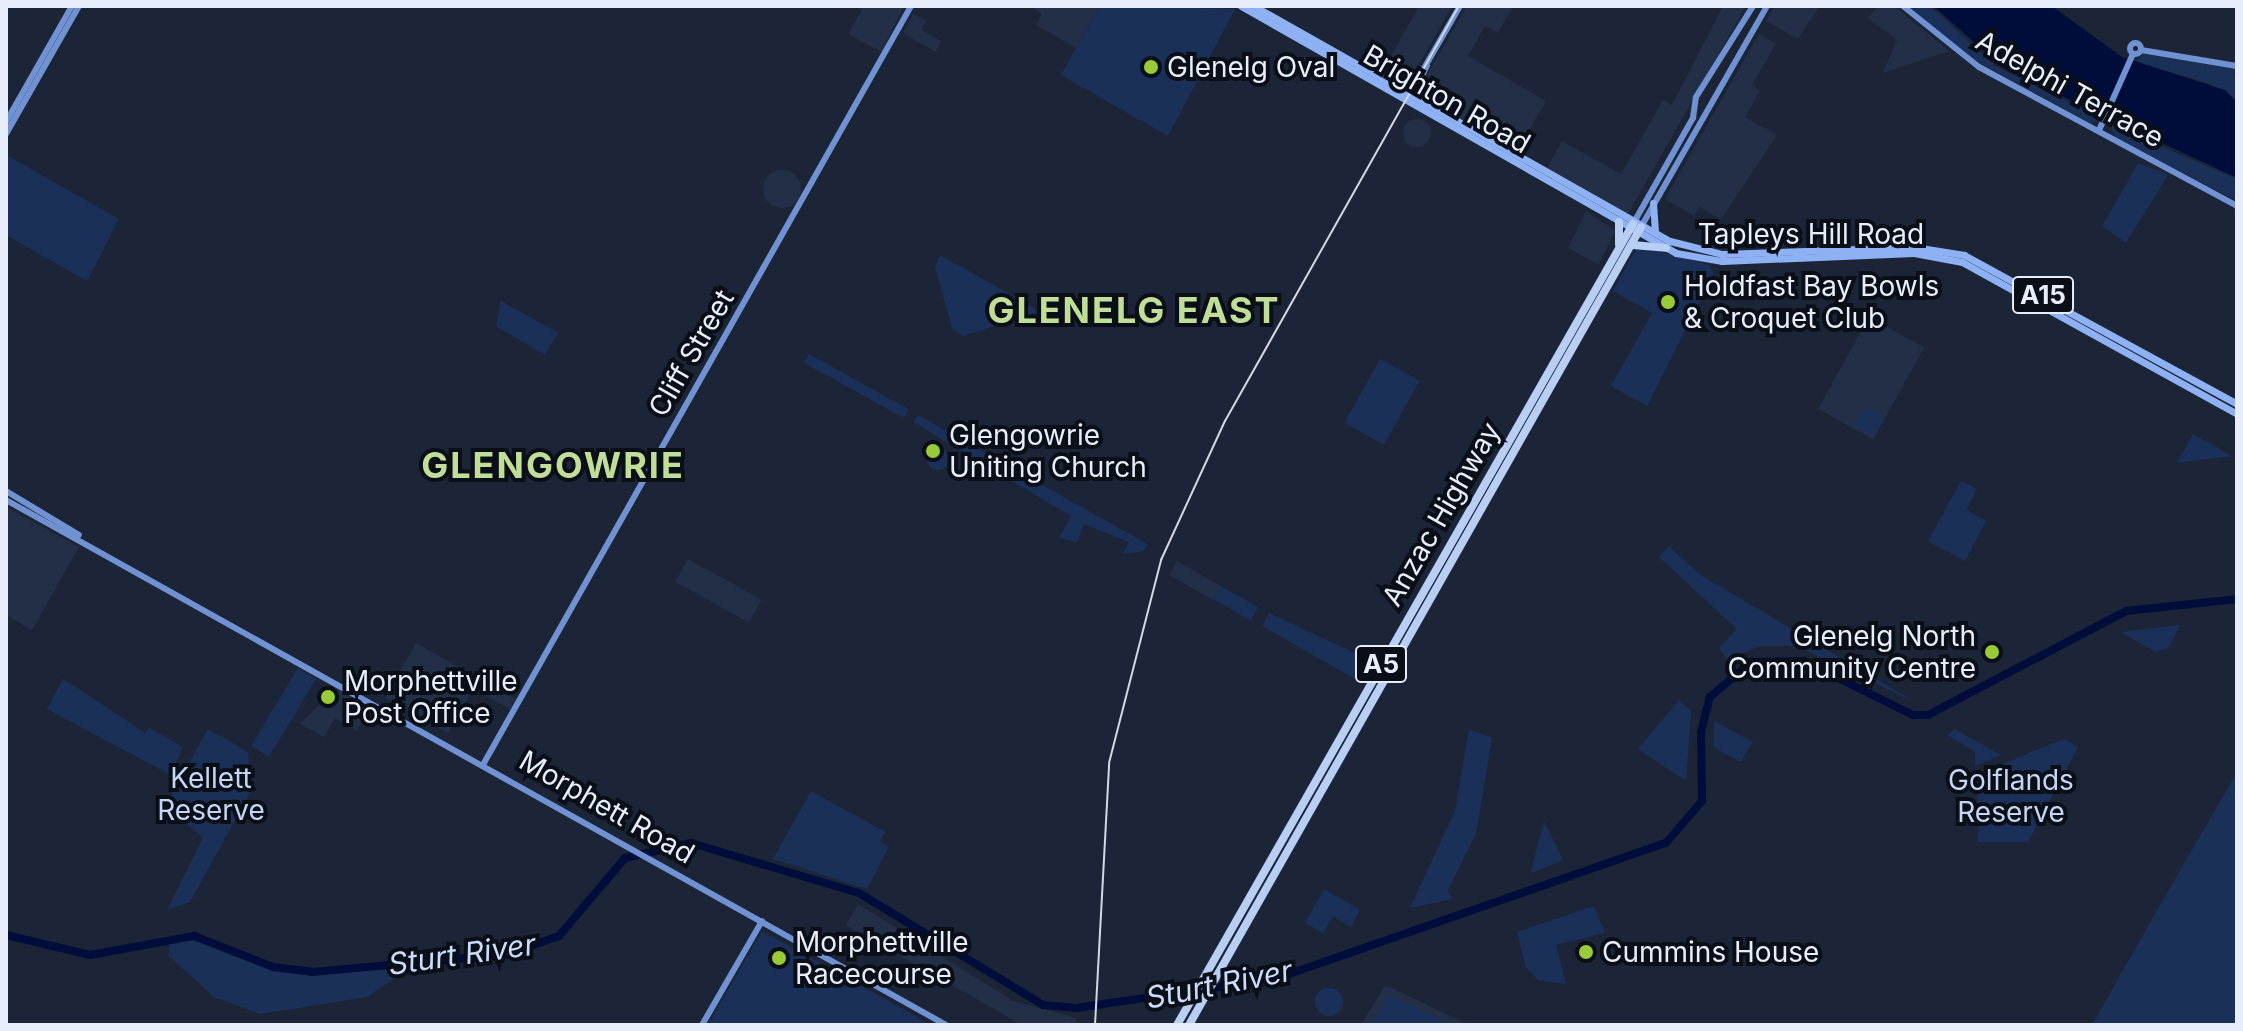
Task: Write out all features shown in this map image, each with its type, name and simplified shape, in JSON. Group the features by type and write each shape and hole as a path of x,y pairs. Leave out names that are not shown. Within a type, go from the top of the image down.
{"highway":[{"path":"1617,253 1619,222"},
{"name":"Anzac Highway","path":"1177,1025 1455,533 1535,400 1545,394 1628,253 1636,228"},
{"name":"Anzac Highway","path":"1189,1025 1469,529 1571,328 1636,228"},
{"path":"1628,253 1640,241 1666,248"},
{"path":"1579,335 1571,328 1586,322"},
{"path":"1462,541 1455,533 1469,529"},
{"path":"1328,757 1341,755"},
{"path":"1323,766 1335,766"},
{"path":"1254,910 1245,906 1268,886"}],"main road":[{"name":"Brighton Road","path":"1241,6 1513,155 1636,228"},
{"name":"Brighton Road","path":"1254,6 1516,164 1619,222 1636,228"},
{"path":"1513,155 1516,164"},
{"path":"1653,203 1657,234"},
{"name":"Tapleys Hill Road","path":"1636,228 1722,254 1914,247 1964,255 2237,404"},
{"name":"Tapleys Hill Road","path":"1636,228 1666,248 1722,261 1914,253 1962,262 2237,414"}],"street":[{"path":"6,122 72,6"},
{"path":"6,134 79,6"},
{"path":"1409,98 1460,6"},
{"path":"1753,6 1705,93 1714,98 1767,6"},
{"name":"Adelphi Terrace","path":"1903,6 1972,62 2102,125 2237,206"},
{"name":"Cliff Street","path":"484,763 909,8"},
{"path":"2102,125 2132,55 2141,50 2237,66"},
{"name":"Anzac Highway","path":"1636,228 1705,93"},
{"name":"Anzac Highway","path":"1636,228 1714,98"},
{"path":"1696,109 1705,114"},
{"name":"Morphett Road","path":"6,491 946,1025"},
{"name":"Morphett Road","path":"6,500 79,535"},
{"path":"702,1025 762,921"}],"shaded area":[{"path":"864,6 904,6 881,52 848,34"},
{"path":"1029,6 1100,6 1076,48 1036,25 1042,14"},
{"path":"1419,6 1452,6 1406,88 1381,74"},
{"path":"1467,6 1513,6 1498,33 1485,26 1468,56 1546,101 1517,151 1416,94"},
{"path":"1723,6 1746,6 1628,214 1547,168 1562,141 1621,174 1663,100 1672,105"},
{"path":"1775,6 1820,6 1798,39 1766,21"},
{"path":"1878,6 1894,6 1949,51 1883,73 1897,40 1868,18"},
{"path":"1933,6 2052,6 2122,57 2225,90 2237,102 2237,178 2006,70"},
{"path":"913,14 926,21 921,30 941,41 936,52 903,33"},
{"path":"1759,34 1776,44 1752,85 1760,90 1745,117 1777,135 1721,219 1700,207 1694,216 1665,199"},
{"path":"1417,119 1427,123 1431,133 1427,143 1417,147 1407,143 1403,133 1407,123"},
{"path":"782,170 795,176 801,189 795,202 782,208 769,202 763,189 769,176"},
{"path":"1586,211 1615,231 1599,265 1568,248"},
{"path":"1869,317 1924,348 1873,439 1818,409"},
{"path":"6,507 79,547 32,630 6,615"},
{"path":"688,559 761,600 749,622 675,582"},
{"path":"1177,561 1221,586 1213,600 1169,575"},
{"path":"416,643 515,699 510,709 473,689 448,733 385,698"},
{"path":"335,688 370,707 357,731 335,718 324,737 300,724"},
{"path":"858,904 1013,1001 1076,1018 1076,1025 1022,1025 846,925"},
{"path":"1384,987 1390,987 1469,1025 1361,1025"}],"green space":[{"name":"Glenelg Oval","path":"1100,6 1235,9 1168,136 1061,75"},
{"path":"1908,6 1930,6 1995,66 2101,118 2092,124 1967,56"},
{"path":"2143,54 2234,69 2237,102 2208,83 2136,62"},
{"path":"2109,124 2237,179 2237,201 2116,138"},
{"path":"6,155 119,219 87,281 6,235"},
{"path":"2138,163 2168,175 2126,243 2102,226"},
{"name":"Holdfast Bay Bowls & Croquet Club","path":"1638,246 1710,265 1713,275 1647,406 1611,386 1652,313 1613,291"},
{"path":"940,255 1034,308 1035,313 963,336 952,328 935,267"},
{"path":"501,301 558,333 545,355 496,326"},
{"path":"809,354 909,409 904,418 804,363"},
{"path":"1380,359 1419,381 1384,445 1345,423"},
{"path":"1869,409 1878,412 1881,421 1878,430 1869,433 1860,430 1857,421 1860,412"},
{"path":"918,415 1147,544 1144,551 1123,554 1129,542 1084,524 1077,543 1060,537 1071,516 913,422"},
{"path":"2193,434 2232,456 2177,463"},
{"path":"938,448 946,451 949,459 946,467 938,470 930,467 927,459 930,451"},
{"path":"1961,481 1977,489 1966,510 1986,521 1965,561 1928,541"},
{"path":"1669,546 1699,574 1913,701 1796,646 1759,646 1727,660 1719,648 1737,629 1659,557"},
{"path":"1221,586 1258,608 1251,620 1214,599"},
{"path":"1269,613 1374,662 1362,683 1262,626"},
{"path":"2180,625 2169,647 2156,652 2120,632"},
{"path":"298,668 316,679 269,757 251,746"},
{"path":"63,679 145,733 149,728 183,747 171,775 47,709"},
{"path":"1679,700 1691,711 1686,781 1638,749"},
{"path":"1714,721 1753,742 1740,762 1714,747"},
{"name":"Kellett Reserve","path":"208,729 248,752 251,791 190,902 167,910 203,838 166,805"},
{"path":"1469,729 1492,738 1476,833 1448,890 1452,899 1410,908 1455,811"},
{"path":"1954,729 2001,755 1975,766 1975,751 1948,736"},
{"name":"Golflands Reserve","path":"2064,739 2078,747 2028,842 1978,842 1977,774"},
{"path":"2237,772 2237,1025 2092,1025 2159,907"},
{"path":"811,791 885,832 880,841 889,847 867,889 773,859"},
{"path":"1544,821 1563,860 1532,873 1531,871"},
{"path":"1324,889 1360,910 1351,927 1333,916 1323,933 1305,923"},
{"path":"1594,906 1605,933 1556,945 1566,984 1538,980 1526,967 1517,932"},
{"name":"Morphettville Racecourse","path":"762,931 905,1010 930,1025 708,1025"},
{"path":"170,936 194,936 289,971 408,969 367,997 260,1014 214,997 169,956"},
{"path":"1329,988 1339,992 1343,1002 1339,1012 1329,1016 1319,1012 1315,1002 1319,992"},
{"path":"1389,995 1452,1025 1371,1025"}],"waterway":[{"name":"Sturt River","path":"6,935 90,955 194,936 273,967 312,972 508,954 559,936 625,858 691,843 859,893 1043,1005 1076,1008 1227,986 1289,974 1666,843 1702,801 1701,732 1710,697 1751,662 1804,661 1913,715 1928,715 2126,611 2237,599"}],"tram line":[{"path":"1095,1025 1109,763 1161,560 1225,421 1459,6"}],"place":[{"name":"Glenelg Oval","path":"1151,67"},
{"name":"Holdfast Bay Bowls & Croquet Club","path":"1668,302"},
{"name":"Glengowrie Uniting Church","path":"933,451"},
{"name":"Glenelg North Community Centre","path":"1992,652"},
{"name":"Morphettville Post Office","path":"328,697"},
{"name":"Cummins House","path":"1586,952"},
{"name":"Morphettville Racecourse","path":"779,958"}],"district":[{"name":"GLENELG EAST","path":"1134,311"},
{"name":"GLENGOWRIE","path":"553,466"}]}
